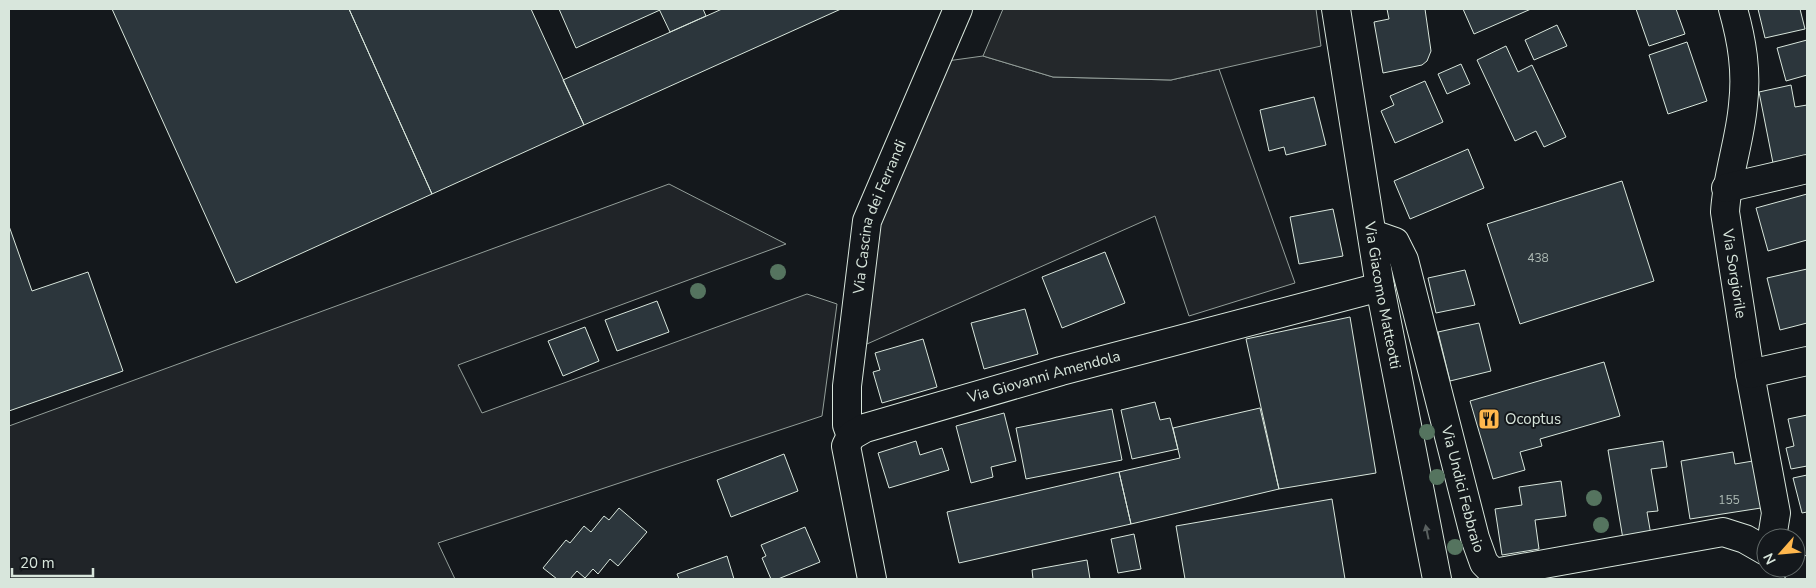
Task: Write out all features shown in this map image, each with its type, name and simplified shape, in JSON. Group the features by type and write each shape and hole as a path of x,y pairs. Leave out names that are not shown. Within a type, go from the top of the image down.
{"street":[{"name":"Via Cascina dei Ferrandi","path":"851,436 847,425 847,386 867,221 958,9"},
{"name":"Via Giacomo Matteotti","path":"1336,9 1380,287 1437,579"},
{"name":"Via Sorgiorile","path":"1733,9 1742,44 1743,106 1726,188 1725,212 1750,374 1776,513 1774,528"},
{"path":"1726,188 1807,169"},
{"name":"Via Undici Febbraio","path":"1372,234 1396,242 1404,260 1475,538 1484,563 1494,573 1723,532 1745,539 1756,545"},
{"name":"Via Giovanni Amendola","path":"851,436 865,428 1061,371 1380,287"},
{"path":"1750,374 1807,361"},
{"path":"851,436 846,446 872,579"}],"shaded area":[{"path":"1003,9 1316,9 1321,46 1171,80 1053,77 983,56"},
{"path":"983,56 1053,77 1171,80 1219,69 1295,283 1189,316 1155,216 867,344 877,223 947,61"},
{"path":"669,184 786,244 458,365 482,413 807,294 837,304 822,416 438,543 455,579 9,579 9,426"}],"building":[{"path":"112,9 349,9 432,194 236,283"},
{"path":"349,9 531,9 584,125 432,194"},
{"path":"559,9 659,9 660,10 576,48"},
{"path":"659,9 703,9 706,16 670,32"},
{"path":"722,9 841,9 584,125 563,80"},
{"path":"1387,9 1425,9 1431,51 1427,61 1422,65 1383,73 1374,22 1389,19"},
{"path":"1463,9 1531,9 1474,34"},
{"path":"1636,9 1676,9 1685,34 1649,46"},
{"path":"1758,9 1800,9 1805,29 1765,38"},
{"path":"1557,25 1567,46 1534,60 1525,40"},
{"path":"1807,40 1807,75 1786,81 1777,48"},
{"path":"1687,42 1707,101 1668,114 1649,55"},
{"path":"1506,46 1518,72 1532,65 1566,137 1544,147 1536,131 1515,141 1477,60"},
{"path":"1461,64 1470,84 1447,94 1438,74"},
{"path":"1425,81 1443,122 1395,143 1381,111 1394,105 1390,96"},
{"path":"1791,85 1795,107 1807,105 1807,157 1773,163 1759,92"},
{"path":"1314,97 1326,145 1286,155 1284,147 1269,151 1260,110"},
{"path":"1468,149 1484,188 1410,219 1394,181"},
{"path":"1622,181 1654,281 1520,324 1487,224"},
{"path":"1807,194 1807,240 1768,251 1756,208"},
{"path":"1333,209 1343,256 1299,264 1290,217"},
{"path":"9,226 32,291 88,272 123,371 9,411"},
{"path":"1105,252 1125,303 1062,328 1042,277"},
{"path":"1807,269 1807,323 1780,330 1767,278"},
{"path":"1465,270 1475,305 1436,313 1428,278"},
{"path":"657,301 669,332 617,351 605,320"},
{"path":"1025,309 1038,354 984,369 971,323"},
{"path":"1350,317 1376,473 1279,489 1246,339"},
{"path":"1479,323 1491,371 1450,381 1438,332"},
{"path":"585,327 599,361 563,376 548,341"},
{"path":"923,339 937,387 882,403 873,372 880,370 875,353"},
{"path":"1604,362 1620,416 1540,439 1542,446 1520,452 1525,470 1493,479 1470,401"},
{"path":"1155,402 1160,420 1170,418 1178,449 1132,459 1121,410"},
{"path":"1260,408 1279,489 1131,524 1119,472 1180,458 1173,428"},
{"path":"1112,409 1122,460 1026,479 1016,428"},
{"path":"1004,413 1016,461 991,467 993,477 971,483 956,426"},
{"path":"1807,415 1807,466 1791,469 1786,448 1794,446 1788,419"},
{"path":"916,441 920,455 942,448 949,470 889,488 878,453"},
{"path":"1663,441 1667,467 1651,469 1658,511 1647,512 1651,535 1623,539 1608,450"},
{"path":"1733,452 1735,464 1753,461 1761,508 1690,519 1681,461"},
{"path":"784,454 798,491 731,517 717,480"},
{"path":"1119,472 1131,524 959,563 947,512"},
{"path":"1807,475 1807,512 1802,513 1793,478"},
{"path":"1561,481 1566,516 1535,520 1539,549 1502,555 1495,509 1522,505 1519,487"},
{"path":"1332,499 1345,579 1185,579 1176,526"},
{"path":"619,508 647,532 618,566 610,559 598,574 593,569 585,578 577,571 570,579 557,579 543,568 566,540 570,543 584,526 591,532 604,516 609,520"},
{"path":"805,527 820,562 778,579 771,579 762,558 766,556 761,545"},
{"path":"1134,534 1141,569 1118,573 1111,539"},
{"path":"727,556 734,579 679,579 677,574"},
{"path":"1087,560 1090,579 1033,579 1032,570"}],"place":[{"name":"Ocoptus","path":"1489,419"}]}
